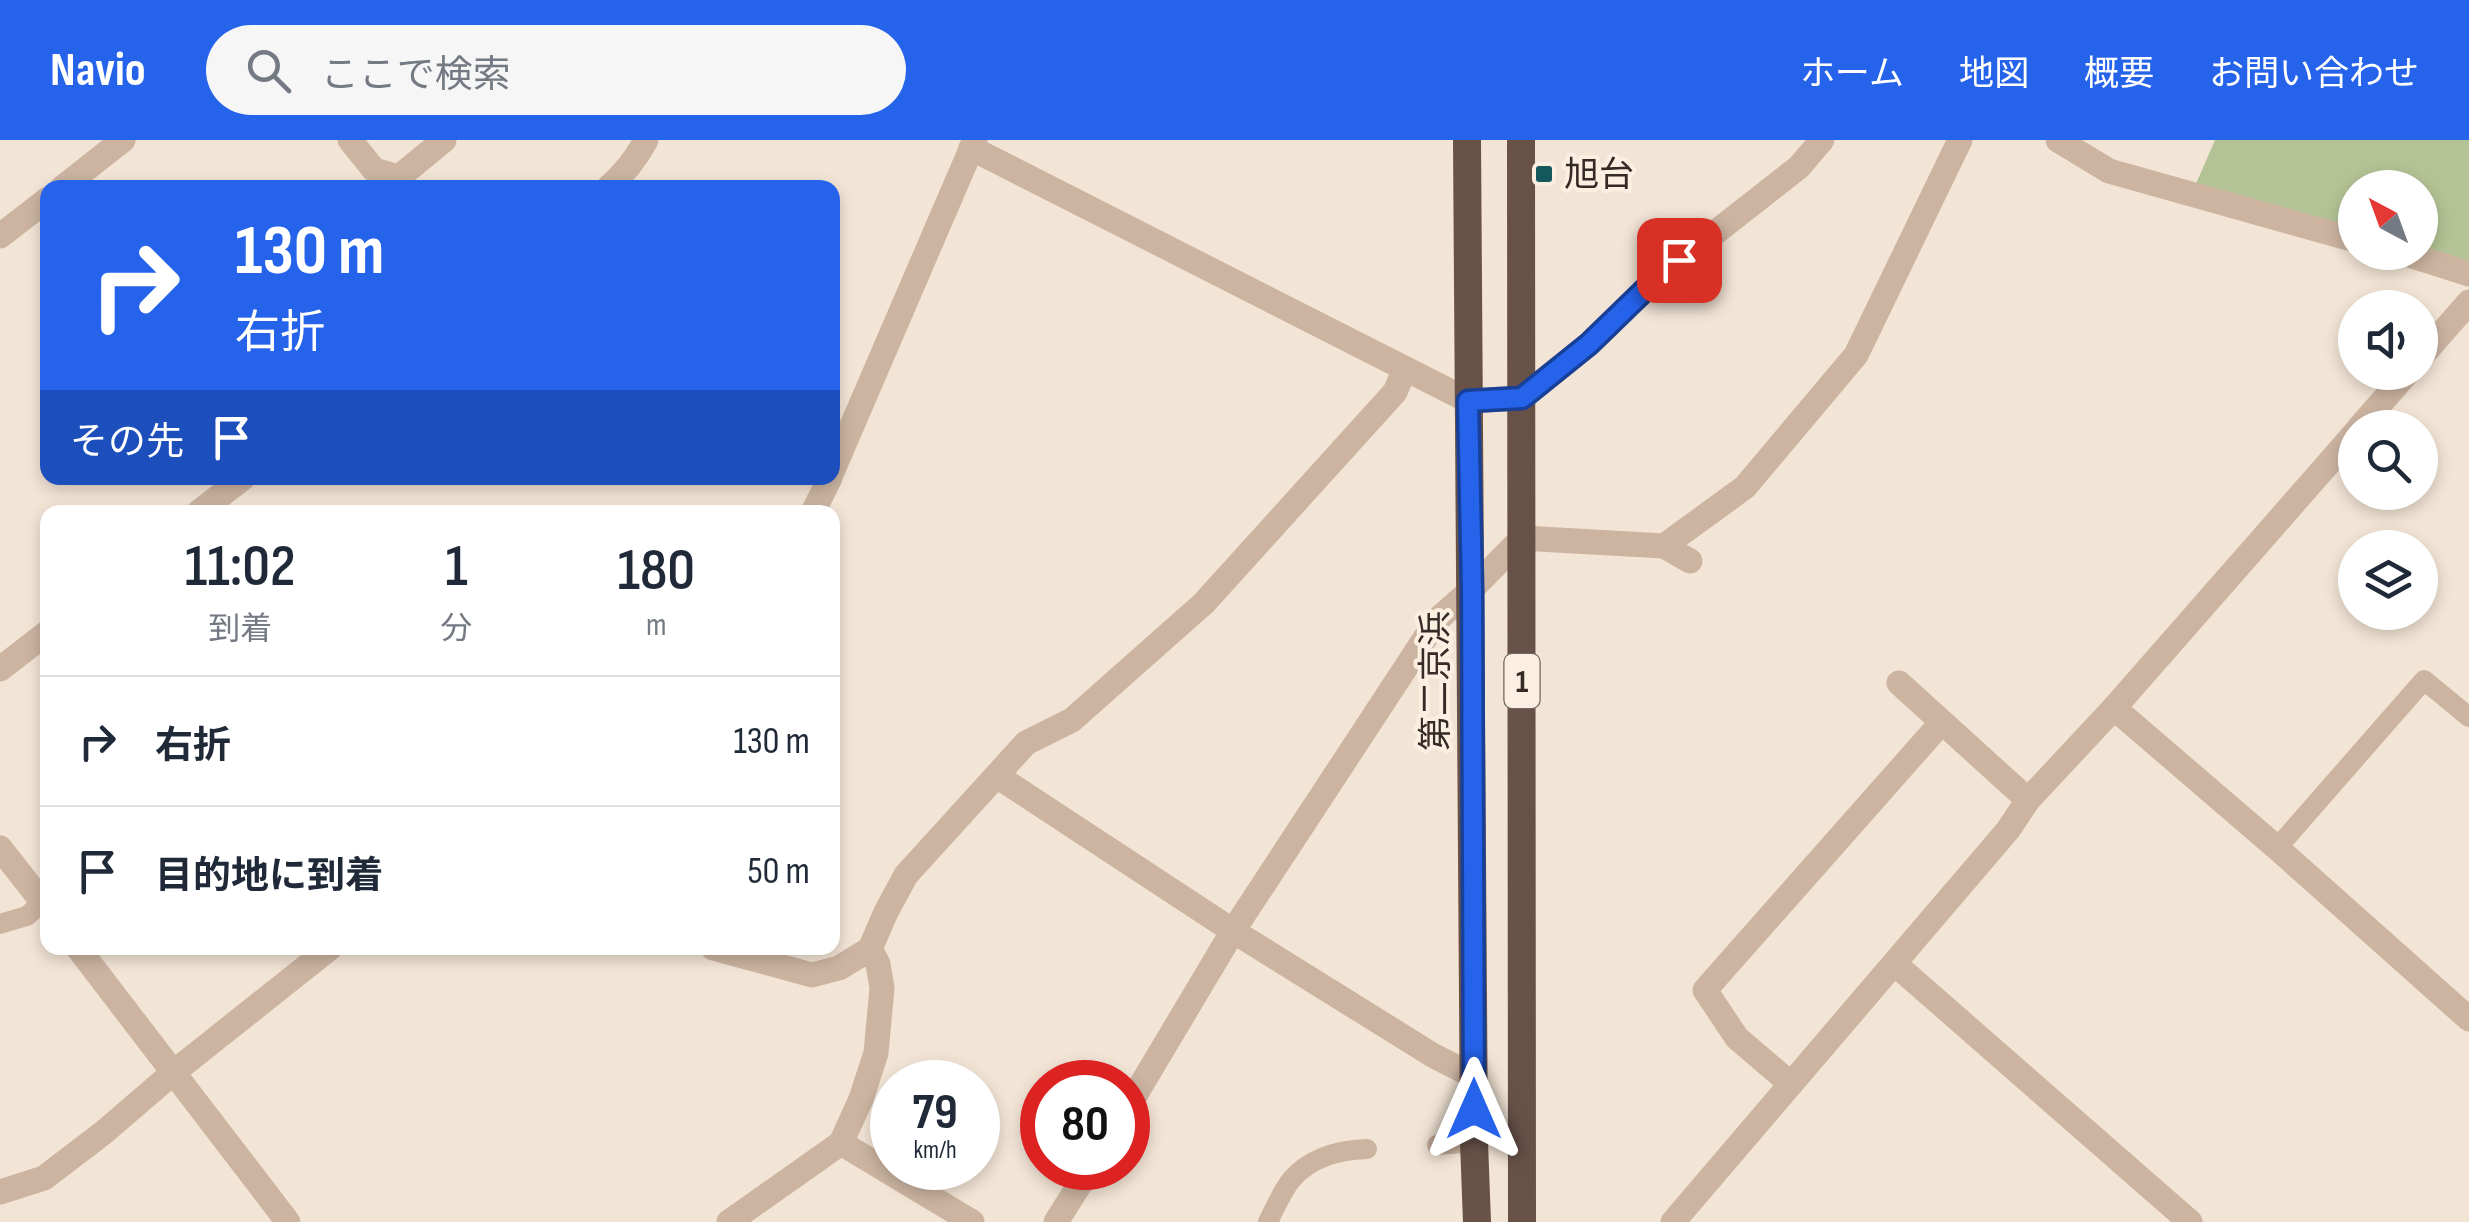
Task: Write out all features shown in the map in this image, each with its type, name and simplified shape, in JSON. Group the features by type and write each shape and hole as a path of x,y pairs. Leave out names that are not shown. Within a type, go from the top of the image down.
{"highway":[{"name":"第二京浜","path":"1468,140 1477,1222"},
{"name":"1","path":"1521,140 1522,1222"}],"street":[{"path":"72,180 123,140"},
{"path":"350,140 374,170 398,177 444,140"},
{"path":"618,180 646,140"},
{"path":"840,454 973,144 1468,401 1522,398 1589,344 1656,279 1799,167 1822,140"},
{"path":"1664,546 1745,487 1856,354 1960,140"},
{"path":"2058,140 2110,171 2338,235"},
{"path":"0,236 40,205"},
{"path":"2438,264 2469,274"},
{"path":"2438,337 2469,302"},
{"path":"739,955 812,975 838,968 870,949 906,875 1026,743 1072,720 1204,603 1396,392 1405,368"},
{"path":"2375,410 2392,390"},
{"path":"1673,1222 2008,830 2028,800 2114,708 2338,452"},
{"path":"208,505 235,485"},
{"path":"1150,1070 1233,931 1437,620 1522,538 1664,546 1690,560"},
{"path":"0,669 40,638"},
{"path":"1899,683 2028,800"},
{"path":"2114,708 2469,1019"},
{"path":"1791,1084 1737,1038 1705,990 1942,722"},
{"path":"997,776 1233,931 1434,1056 1474,1076"},
{"path":"0,848 40,899"},
{"path":"729,1222 841,1142 876,1053 882,988 878,964 870,949"},
{"path":"83,955 288,1222"},
{"path":"0,1192 44,1178 321,955"},
{"path":"1895,964 2190,1222"},
{"path":"841,1142 972,1222"},
{"path":"1056,1222 1076,1190"}],"lane":[{"path":"2277,848 2424,680 2469,717"},
{"path":"0,924 40,908"},
{"path":"1437,1145 1474,1142"},
{"path":"1268,1222 1293,1178 1331,1153 1366,1148"}],"green space":[{"path":"2215,140 2469,140 2469,265 2438,256 2438,170 2338,170 2338,225 2195,186"}],"place":[{"name":"旭台","path":"1544,174"}],"route":[{"path":"1474,1109 1468,401 1522,398 1589,344 1679,260"}]}
